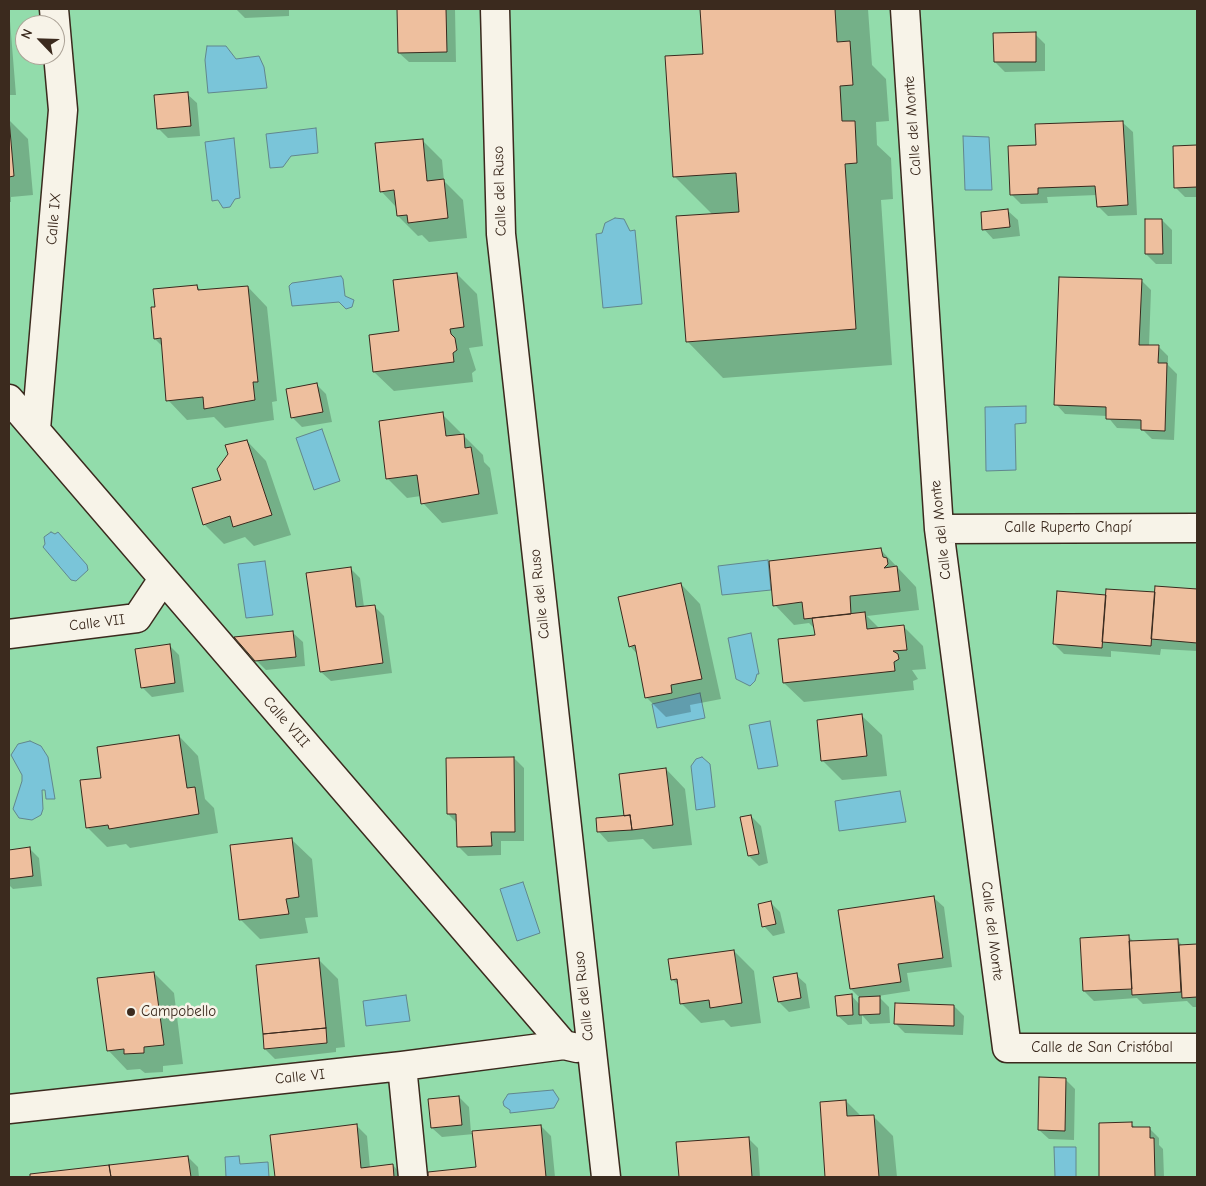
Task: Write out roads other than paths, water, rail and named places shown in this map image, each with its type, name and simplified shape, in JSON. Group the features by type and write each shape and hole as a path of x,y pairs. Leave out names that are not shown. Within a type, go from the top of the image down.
{"street":[{"name":"Calle IX","path":"36,429 63,110 54,9"},
{"name":"Calle del Ruso","path":"495,9 501,234 590,1052 606,1177"},
{"name":"Calle del Monte","path":"905,9 939,529 1007,1048"},
{"name":"Calle VIII","path":"9,399 564,1045"},
{"name":"Calle Ruperto Chapí","path":"939,529 1197,528"},
{"name":"Calle VII","path":"9,634 137,618 163,578"},
{"name":"Calle VI","path":"9,1109 402,1066 564,1045 590,1052"},
{"name":"Calle de San Cristóbal","path":"1007,1048 1197,1048"},
{"path":"402,1066 413,1177"}],"water":[{"path":"207,46 226,46 236,59 259,56 264,67 267,88 208,93 205,60"},
{"path":"316,128 318,153 291,156 283,167 270,168 266,134"},
{"path":"963,136 989,137 992,190 965,190"},
{"path":"234,138 240,198 235,199 230,207 223,208 218,200 212,201 205,142"},
{"path":"615,218 624,219 630,231 635,230 642,304 603,308 596,234 602,233 605,223"},
{"path":"341,276 345,296 354,300 352,307 346,309 339,302 292,306 289,286 292,283"},
{"path":"1026,406 1026,423 1015,424 1016,470 986,471 985,407"},
{"path":"322,429 340,481 314,490 296,438"},
{"path":"51,532 55,534 58,532 87,565 88,570 76,581 71,580 43,547 45,544 44,537"},
{"path":"768,560 771,590 722,595 718,566"},
{"path":"265,561 273,615 246,618 238,564"},
{"path":"751,633 759,674 757,674 755,681 750,686 736,679 728,638"},
{"path":"700,693 705,718 657,728 652,704"},
{"path":"770,721 778,766 758,769 749,725"},
{"path":"30,741 41,746 48,757 55,799 46,799 45,790 42,790 43,809 41,815 32,820 19,818 13,809 22,781 22,775 11,755 18,744"},
{"path":"702,757 710,764 715,807 696,810 691,766 696,759"},
{"path":"900,791 906,822 839,831 835,801"},
{"path":"523,882 540,933 517,941 500,889"},
{"path":"406,995 410,1021 366,1026 363,1001"},
{"path":"553,1090 559,1099 554,1108 510,1113 510,1110 504,1106 503,1102 508,1094"},
{"path":"1054,1147 1076,1147 1076,1177 1055,1177"},
{"path":"239,1156 240,1164 268,1162 269,1177 226,1177 225,1157"}],"place":[{"name":"Campobello","path":"131,1012"}]}
